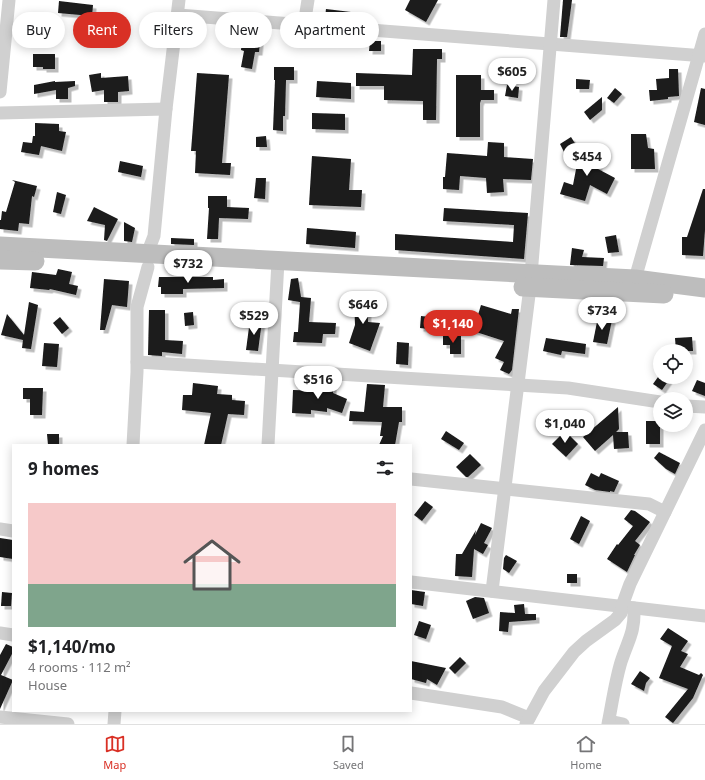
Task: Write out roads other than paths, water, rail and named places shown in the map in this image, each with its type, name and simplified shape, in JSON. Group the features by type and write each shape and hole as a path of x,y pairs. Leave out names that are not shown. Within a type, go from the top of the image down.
{"street":[{"path":"0,92 9,0"},
{"path":"178,12 179,0"},
{"path":"306,12 308,0"},
{"path":"492,591 530,280 554,0"},
{"path":"207,17 280,23"},
{"path":"379,31 702,56"},
{"path":"635,279 702,56 705,34"},
{"path":"133,444 137,308 154,236 166,109 174,48"},
{"path":"0,113 166,109"},
{"path":"0,246 147,261"},
{"path":"0,260 147,261 278,266 530,280 705,296"},
{"path":"268,444 278,266"},
{"path":"530,280 635,279 705,288"},
{"path":"136,362 568,388 653,401"},
{"path":"693,406 705,407"},
{"path":"623,724 609,723 621,662 632,634 634,623 628,607 630,584 705,430"},
{"path":"412,479 649,504 665,512"},
{"path":"0,528 12,531"},
{"path":"412,582 705,616"},
{"path":"412,693 502,707 528,721 544,692 574,652 586,641 615,620 628,607"},
{"path":"0,633 12,635"},
{"path":"114,724 115,712"},
{"path":"0,717 68,724"}]}
